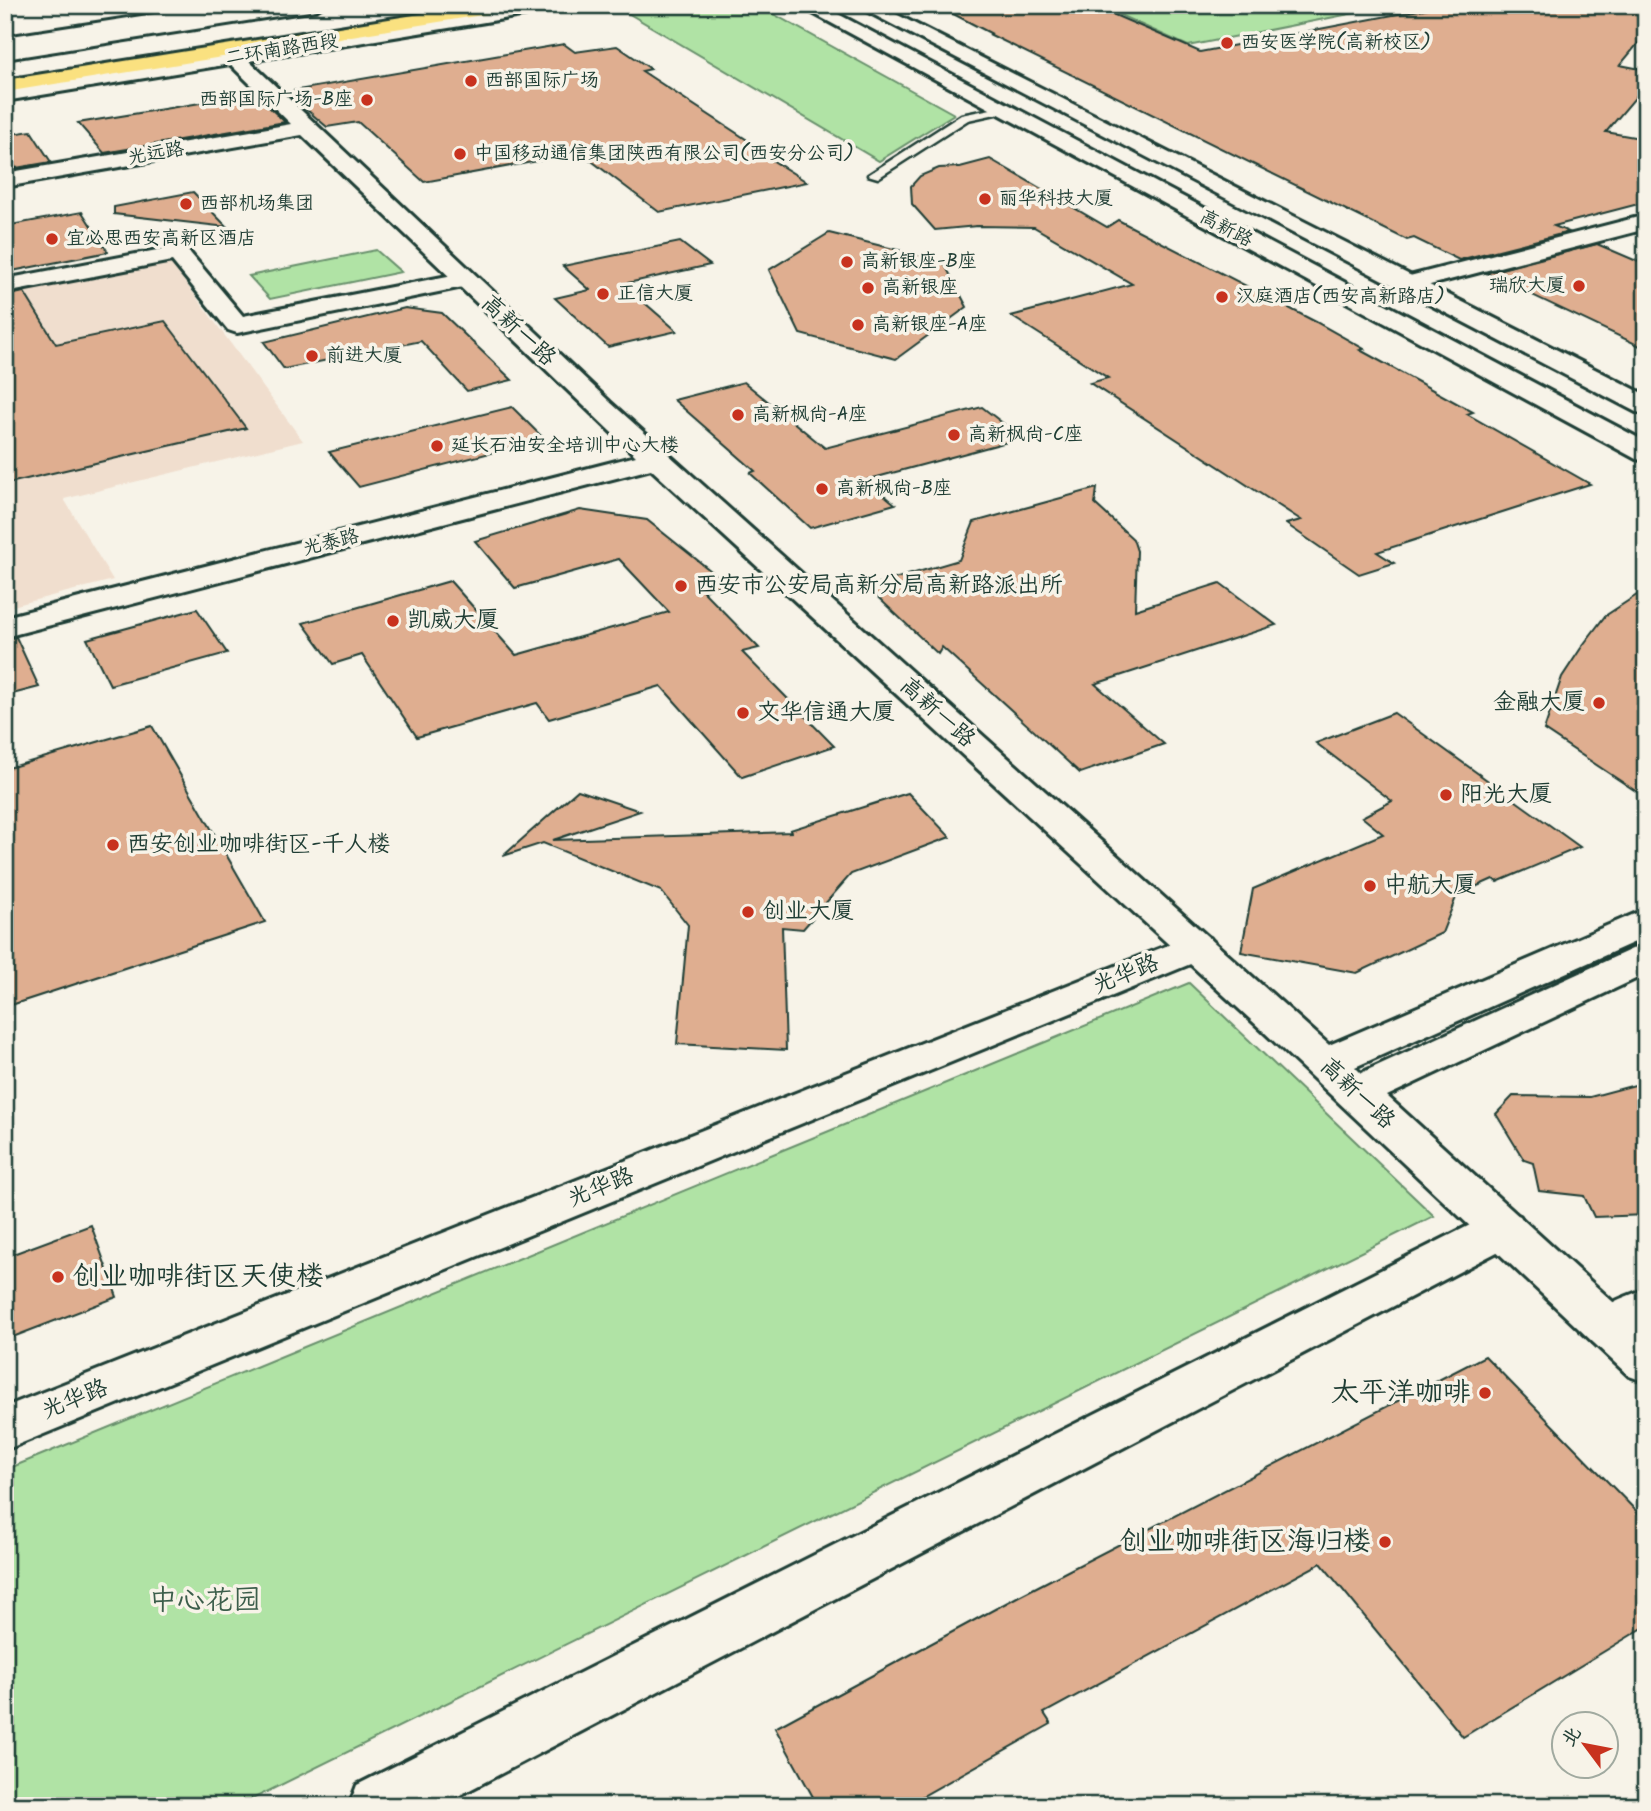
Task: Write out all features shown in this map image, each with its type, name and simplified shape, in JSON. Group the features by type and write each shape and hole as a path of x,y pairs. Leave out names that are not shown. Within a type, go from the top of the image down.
{"highway":[{"name":"二环南路西段","path":"5,70 420,5"},
{"name":"二环南路西段","path":"5,78 466,5"},
{"path":"5,86 513,5"},
{"path":"5,63 337,12"}],"street":[{"path":"5,43 250,5"},
{"name":"二环南路西段","path":"5,53 316,5"},
{"name":"二环南路西段","path":"5,95 558,5"},
{"name":"高新路","path":"807,5 1646,453"},
{"name":"高新路","path":"864,5 1646,406"},
{"name":"高新一路","path":"235,58 463,280 656,459 1504,1228 1628,1318 1646,1362"},
{"name":"光远路","path":"5,180 306,128"},
{"path":"1407,284 1646,222"},
{"path":"5,286 178,253 237,325 463,280"},
{"name":"光泰路","path":"5,627 656,459"},
{"path":"1324,1064 1646,922"},
{"name":"光华路","path":"5,1429 1196,947"},
{"path":"1355,1093 1646,958"},
{"path":"378,1806 1504,1228"}],"lane":[{"path":"874,176 965,117 1002,110"}],"shaded area":[{"path":"168,259 303,441 64,499 113,580 5,608 5,292"}],"green space":[{"path":"642,5 757,5 954,114 879,161 621,9"},
{"path":"1142,5 1358,5 1370,10 1188,46 1111,11"},
{"path":"376,250 401,272 270,299 249,276"},
{"name":"中心花园","path":"1189,983 1434,1216 238,1806 5,1806 5,1470"}],"building":[{"path":"936,5 1102,5 1103,10 1200,52 1445,5 1591,5 1620,10 1625,5 1646,5 1646,34 1620,65 1646,70 1646,85 1606,132 1646,139 1646,202 1554,226 1569,232 1459,260 1414,238 1407,240 989,34 992,34"},
{"path":"564,44 575,52 617,46 651,69 642,71 807,182 659,212 581,153 424,182 358,122 327,127 286,92"},
{"path":"255,94 285,122 104,153 78,123"},
{"path":"31,131 51,162 16,168 5,152 5,135"},
{"path":"990,159 1107,227 1118,220 1316,322 1364,349 1360,350 1473,412 1467,414 1590,484 1377,552 1394,563 1359,574 1286,524 1301,520 1090,383 1108,378 1011,316 1132,284 1034,227 977,226 935,230 912,204 911,186 920,176 939,168 960,167"},
{"path":"193,192 227,227 114,214 114,207"},
{"name":"宜必思西安高新区酒店","path":"82,212 108,252 12,271 14,275 5,276 5,226"},
{"name":"高新银座","path":"829,233 943,261 967,307 896,359 800,334 769,270"},
{"name":"正信大厦","path":"680,242 710,265 623,284 677,331 608,347 555,298 590,290 563,266"},
{"name":"瑞欣大厦","path":"1597,244 1646,265 1646,349 1486,273"},
{"path":"24,292 56,344 165,321 246,428 5,484 5,296"},
{"name":"前进大厦","path":"405,308 442,313 512,380 467,391 421,341 284,369 264,342"},
{"path":"744,382 825,448 982,407 1022,438 866,480 895,504 810,528 750,473 755,471 674,400"},
{"name":"延长石油安全培训中心大楼","path":"512,407 544,439 359,487 329,452"},
{"path":"1097,488 1095,504 1133,539 1137,551 1135,610 1220,583 1276,625 1095,684 1164,744 1080,773 942,647 938,654 867,587 959,560 974,522"},
{"path":"580,510 647,520 726,583 703,591 759,648 742,652 834,746 742,777 661,686 549,719 537,703 417,737 362,655 333,664 303,623 450,581 516,655 669,612 619,559 515,588 475,541"},
{"name":"金融大厦","path":"1646,589 1646,798 1544,730 1562,677 1583,645 1605,616"},
{"path":"197,609 227,653 110,685 87,639"},
{"path":"16,637 39,687 5,696 5,639"},
{"path":"1394,713 1580,847 1497,882 1493,879 1457,895 1442,933 1357,973 1241,952 1253,889 1383,834 1362,817 1392,801 1316,743"},
{"name":"西安创业咖啡街区-千人楼","path":"152,726 265,922 5,1007 5,769"},
{"name":"创业大厦","path":"578,790 640,811 553,840 791,832 790,830 908,793 950,837 851,874 803,929 782,927 786,1050 677,1044 688,925 661,891 543,843 503,856"},
{"path":"1646,1082 1646,1215 1594,1217 1584,1196 1539,1191 1533,1163 1524,1160 1496,1114 1513,1096 1590,1097"},
{"name":"创业咖啡街区天使楼","path":"91,1225 117,1297 5,1340 5,1257"},
{"name":"创业咖啡街区海归楼","path":"1485,1356 1646,1521 1646,1626 1463,1737 1321,1563 1044,1713 1051,1724 905,1806 818,1806 775,1728 1019,1596"}],"place":[{"name":"西安医学院(高新校区)","path":"1227,43"},
{"name":"西部国际广场","path":"471,81"},
{"name":"西部国际广场-B座","path":"367,100"},
{"name":"中国移动通信集团陕西有限公司(西安分公司)","path":"460,154"},
{"name":"丽华科技大厦","path":"985,199"},
{"name":"西部机场集团","path":"186,204"},
{"name":"宜必思西安高新区酒店","path":"52,239"},
{"name":"高新银座-B座","path":"847,262"},
{"name":"瑞欣大厦","path":"1579,286"},
{"name":"高新银座","path":"868,288"},
{"name":"正信大厦","path":"603,294"},
{"name":"汉庭酒店(西安高新路店)","path":"1222,297"},
{"name":"高新银座-A座","path":"858,325"},
{"name":"前进大厦","path":"312,356"},
{"name":"高新枫尚-A座","path":"738,415"},
{"name":"高新枫尚-C座","path":"954,435"},
{"name":"延长石油安全培训中心大楼","path":"437,446"},
{"name":"高新枫尚-B座","path":"822,489"},
{"name":"西安市公安局高新分局高新路派出所","path":"681,586"},
{"name":"凯威大厦","path":"393,621"},
{"name":"金融大厦","path":"1599,703"},
{"name":"文华信通大厦","path":"743,713"},
{"name":"阳光大厦","path":"1446,795"},
{"name":"西安创业咖啡街区-千人楼","path":"113,845"},
{"name":"中航大厦","path":"1370,886"},
{"name":"创业大厦","path":"748,912"},
{"name":"创业咖啡街区天使楼","path":"58,1277"},
{"name":"太平洋咖啡","path":"1485,1393"},
{"name":"创业咖啡街区海归楼","path":"1385,1542"}]}
